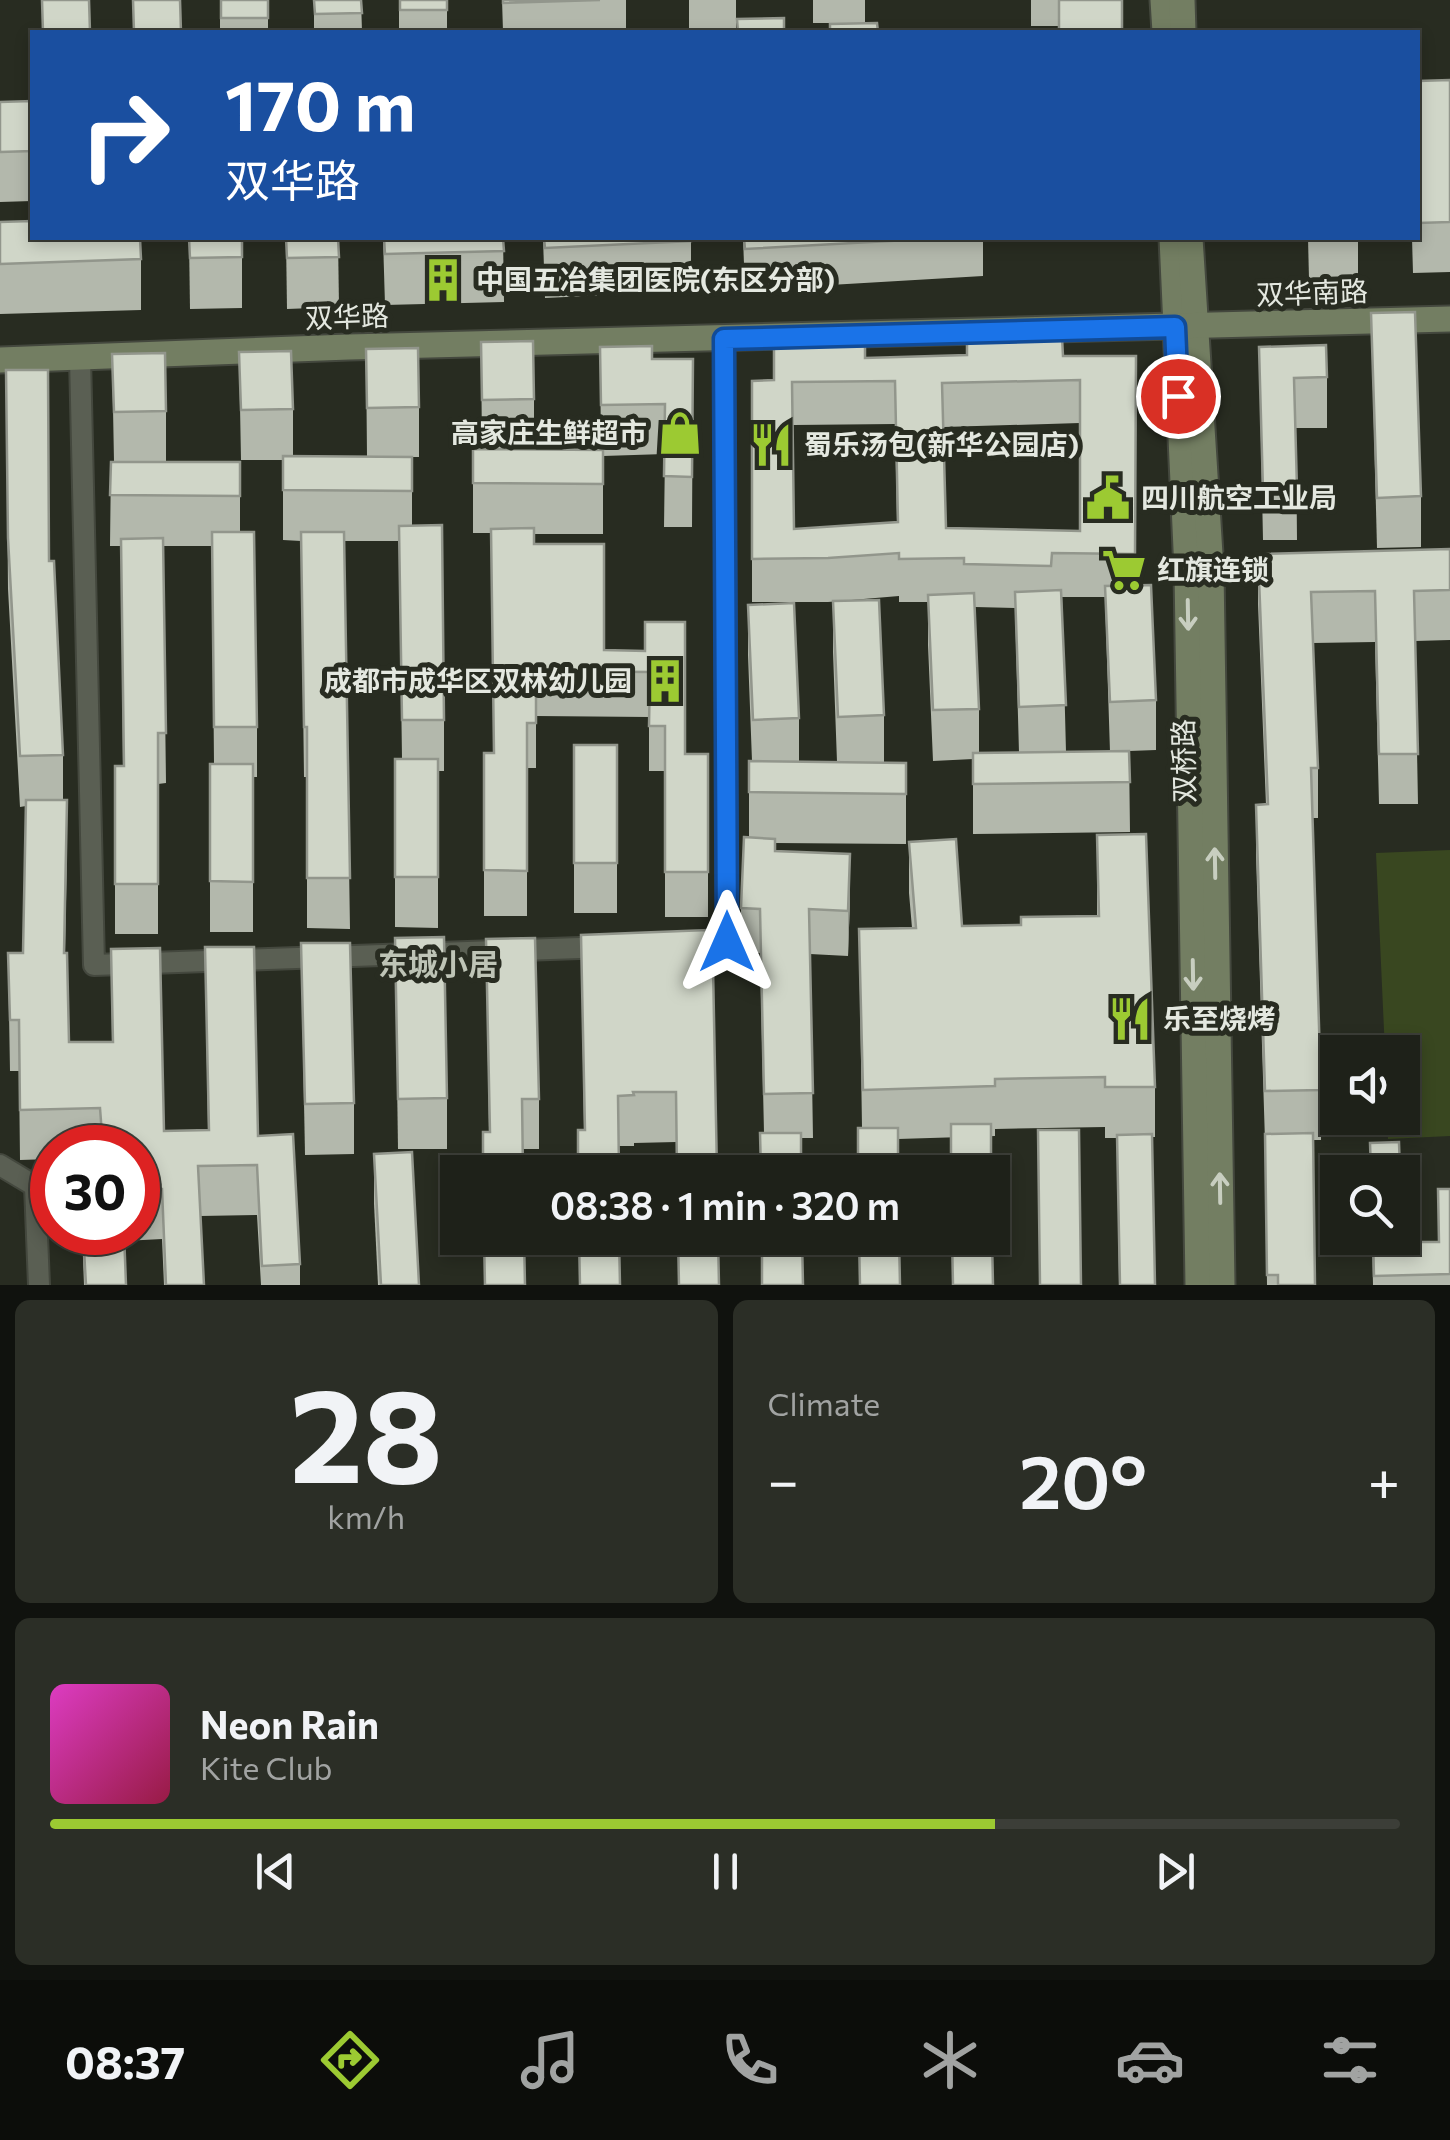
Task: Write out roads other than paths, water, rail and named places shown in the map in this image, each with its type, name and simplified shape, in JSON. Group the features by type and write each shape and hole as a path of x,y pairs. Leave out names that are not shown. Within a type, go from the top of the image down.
{"main road":[{"path":"1164,0 1164,30"},
{"path":"1182,0 1183,30"},
{"name":"双桥路","path":"1172,240 1184,326 1199,571 1222,1285"},
{"name":"双桥路","path":"1184,326 1190,240"},
{"name":"双华南路","path":"1184,326 1450,319"},
{"name":"双华路","path":"0,360 1184,326"},
{"name":"双桥路","path":"1198,1285 1199,571"}],"street":[{"path":"668,944 727,942 724,339"},
{"path":"80,357 94,965 628,946"},
{"path":"1199,571 1310,567"},
{"path":"0,1166 36,1186 40,1285"}],"place":[{"name":"中国五冶集团医院(东区分部)","path":"443,280"},
{"name":"高家庄生鲜超市","path":"680,433"},
{"name":"蜀乐汤包(新华公园店)","path":"771,445"},
{"name":"四川航空工业局","path":"1108,498"},
{"name":"红旗连锁","path":"1124,570"},
{"name":"成都市成华区双林幼儿园","path":"665,681"},
{"name":"乐至烧烤","path":"1130,1019"}],"district":[{"name":"东城小居","path":"438,965"}]}
